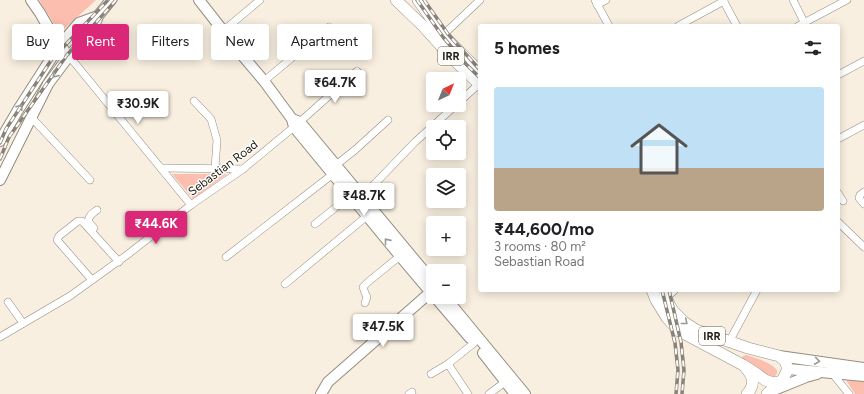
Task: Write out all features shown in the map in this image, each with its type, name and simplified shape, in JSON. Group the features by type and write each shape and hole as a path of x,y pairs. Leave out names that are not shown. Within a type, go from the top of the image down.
{"main road":[{"path":"31,0 46,24"},
{"path":"0,180 48,84 69,56 92,32 98,16 111,0"},
{"path":"199,0 218,24"},
{"name":"IRR","path":"396,0 423,26"},
{"name":"IRR","path":"401,0 452,58 478,82"},
{"name":"IRR","path":"411,0 478,70"},
{"name":"IRR","path":"418,0 443,35"},
{"path":"64,40 79,24 98,16"},
{"path":"64,51 69,56"},
{"path":"0,141 50,60"},
{"path":"247,60 295,123 334,169 362,197 426,282"},
{"path":"334,169 350,196 400,256 426,284"},
{"name":"IRR","path":"653,292 667,318 679,331 743,365 766,380 774,383 782,381"},
{"name":"IRR","path":"665,294 673,311 684,322 696,330 748,348 779,356"},
{"path":"321,394 328,382 426,297"},
{"path":"443,304 515,394"},
{"path":"451,304 526,394"},
{"path":"779,356 864,368"},
{"path":"769,393 782,381 788,369 785,361 779,356"},
{"path":"743,365 751,374 753,383 747,394"},
{"path":"788,369 864,376"},
{"path":"769,393 806,377 827,372"}],"street":[{"path":"231,24 260,0"},
{"path":"443,35 480,0"},
{"path":"606,0 596,2 608,24"},
{"path":"793,0 801,24 847,0"},
{"path":"682,24 723,1 736,24"},
{"path":"69,56 191,205"},
{"path":"264,81 290,60"},
{"path":"840,74 864,62"},
{"name":"Sebastian Road","path":"0,337 70,296 120,261 191,205 243,169 357,71"},
{"path":"466,96 478,86"},
{"path":"194,102 211,119 218,140 215,168"},
{"path":"362,197 415,142 448,112"},
{"path":"31,117 90,180"},
{"path":"226,257 334,169 388,120"},
{"path":"840,138 864,125"},
{"path":"161,168 243,169"},
{"path":"864,192 859,198 864,204"},
{"path":"315,224 350,196"},
{"path":"840,196 843,201"},
{"path":"97,210 89,217 88,221 120,261"},
{"path":"285,284 367,216"},
{"path":"92,280 57,240 59,236 78,220 82,221 120,261"},
{"path":"840,224 864,247"},
{"path":"365,303 367,298 363,287 400,256"},
{"path":"729,342 756,292"},
{"path":"8,302 23,323"},
{"path":"431,374 448,364 474,343"},
{"path":"448,364 468,394"},
{"path":"827,372 849,394"},
{"path":"489,394 505,382"}],"shaded area":[{"path":"39,0 96,0 64,29 64,24 54,24"},
{"path":"172,174 227,174 193,199"},
{"path":"746,355 774,367 777,370 777,374 772,378 741,361 743,356"},
{"path":"846,380 864,382 864,394 855,394"}],"railway":[{"path":"0,143 6,129 52,59 108,0"},
{"path":"0,159 9,137 67,55 116,0"},
{"path":"417,0 443,37 478,76"},
{"path":"424,0 448,34 478,68"},
{"path":"662,292 675,343 678,370 676,394"},
{"path":"669,292 681,342 684,370 682,394"}]}
